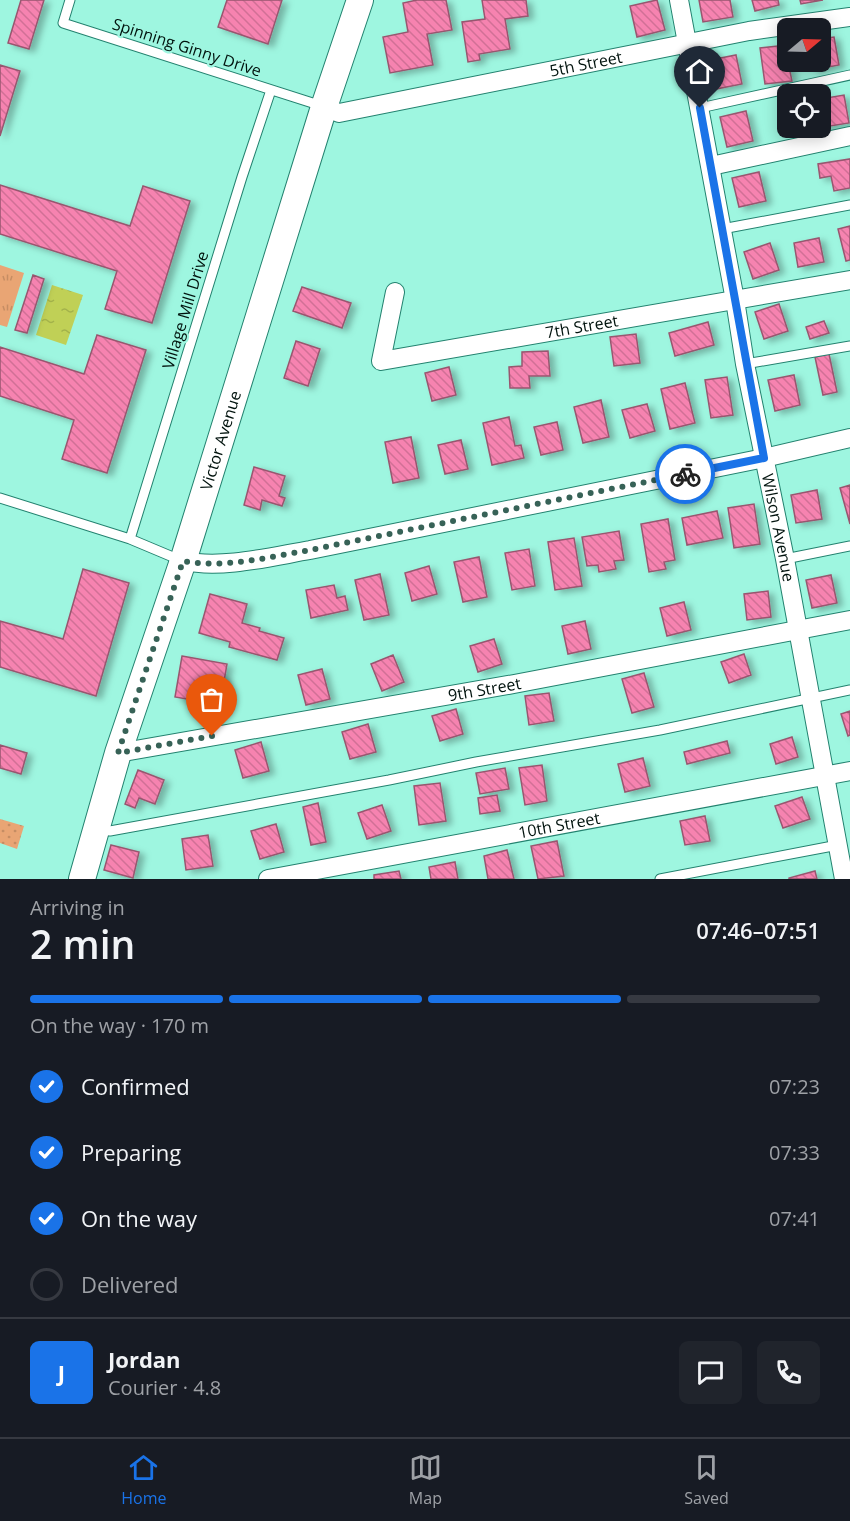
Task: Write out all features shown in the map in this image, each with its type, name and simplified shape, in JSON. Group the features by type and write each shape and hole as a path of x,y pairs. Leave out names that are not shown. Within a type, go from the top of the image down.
{"street":[{"name":"Victor Avenue","path":"82,879 118,753 183,561 324,106 360,0"},
{"name":"Wilson Avenue","path":"679,0 711,166 745,364 785,560 844,879"},
{"name":"5th Street","path":"324,106 339,113 749,32 850,17"},
{"path":"711,166 850,136"},
{"name":"7th Street","path":"394,292 381,360 850,280"},
{"path":"183,561 197,564 251,560 310,550 764,458 850,438"},
{"name":"9th Street","path":"118,753 514,684 850,620"},
{"name":"10th Street","path":"267,879 850,771"}],"lane":[{"name":"Spinning Ginny Drive","path":"70,0 63,23 324,106"},
{"path":"700,108 850,75"},
{"name":"Village Mill Drive","path":"130,539 271,90"},
{"path":"722,229 850,205"},
{"path":"745,364 850,346"},
{"path":"0,498 130,539 183,561"},
{"path":"785,560 850,546"},
{"path":"96,828 110,831 282,800 476,762 660,730 850,690"},
{"path":"660,879 838,844"}],"green space":[{"path":"0,265 24,273 7,327 0,325"},
{"path":"0,819 24,826 17,849 0,843"}],"water":[{"path":"52,285 83,295 66,345 36,335"}],"building":[{"path":"21,0 44,0 29,49 8,43"},
{"path":"227,0 282,0 268,44 218,27"},
{"path":"417,0 446,0 452,30 427,34 433,65 390,73 383,37 408,32 403,3"},
{"path":"482,0 526,0 528,16 505,19 510,49 479,54 480,60 468,62 462,22 485,19"},
{"path":"657,0 665,30 637,37 630,6"},
{"path":"699,0 730,0 733,17 703,22"},
{"path":"752,0 778,0 779,5 755,11"},
{"path":"800,0 823,0 801,4"},
{"path":"831,37 834,37 839,65 831,67"},
{"path":"777,46 777,72 790,72 792,81 765,84 760,48"},
{"path":"736,55 742,84 716,89 710,60"},
{"path":"0,65 20,71 0,136"},
{"path":"844,95 849,123 831,126 831,97"},
{"path":"746,111 753,141 727,147 720,117"},
{"path":"850,159 850,188 834,191 831,176 820,178 818,164"},
{"path":"759,172 766,201 739,207 732,178"},
{"path":"0,185 130,226 143,186 190,201 152,323 105,309 117,271 0,234"},
{"path":"850,226 850,260 846,261 838,229"},
{"path":"819,238 824,262 798,267 794,243"},
{"path":"770,243 779,270 753,279 744,252"},
{"path":"33,275 44,279 27,333 15,330"},
{"path":"302,287 351,303 342,328 293,311"},
{"path":"779,304 788,331 764,339 755,312"},
{"path":"824,321 829,333 810,339 806,327"},
{"path":"708,322 714,345 675,356 669,333"},
{"path":"636,334 640,363 614,366 610,337"},
{"path":"97,335 146,350 107,473 62,459 74,420 0,396 0,347 84,374"},
{"path":"296,341 320,349 308,386 284,378"},
{"path":"548,351 550,376 529,376 530,388 510,388 509,367 522,366 522,352"},
{"path":"829,354 837,392 823,395 815,357"},
{"path":"449,367 456,395 432,401 425,373"},
{"path":"794,375 800,405 775,411 768,380"},
{"path":"727,377 733,415 711,418 705,380"},
{"path":"685,383 695,423 670,429 661,389"},
{"path":"601,400 609,437 583,443 574,407"},
{"path":"647,404 655,431 630,438 622,410"},
{"path":"509,417 515,446 521,445 524,458 492,465 483,423"},
{"path":"557,422 563,450 541,455 534,427"},
{"path":"411,437 419,478 393,483 385,442"},
{"path":"461,440 468,469 445,474 438,445"},
{"path":"254,467 285,476 279,496 285,498 282,506 262,500 260,510 244,505"},
{"path":"850,485 850,524 840,488"},
{"path":"817,490 822,519 796,523 791,495"},
{"path":"754,504 760,544 734,548 728,508"},
{"path":"717,511 723,538 687,545 682,518"},
{"path":"668,519 675,560 664,562 666,569 649,572 641,524"},
{"path":"619,531 624,560 614,561 616,569 599,572 598,565 587,566 582,537"},
{"path":"574,538 582,586 555,590 548,542"},
{"path":"529,549 535,586 512,590 505,553"},
{"path":"479,557 487,597 463,602 454,562"},
{"path":"429,566 437,594 412,601 405,573"},
{"path":"83,569 129,583 96,696 0,667 0,621 63,639"},
{"path":"380,574 389,615 364,620 355,580"},
{"path":"831,575 837,603 812,608 806,580"},
{"path":"334,585 337,598 345,596 348,610 311,618 306,590"},
{"path":"768,591 771,617 747,620 744,594"},
{"path":"210,594 247,604 242,623 260,628 259,631 284,638 277,660 229,647 230,642 199,633"},
{"path":"684,602 691,630 667,636 660,608"},
{"path":"585,621 591,649 568,654 562,626"},
{"path":"494,639 502,664 478,672 470,646"},
{"path":"744,654 751,675 729,683 721,662"},
{"path":"393,655 404,682 382,691 371,664"},
{"path":"182,656 227,664 220,705 175,697"},
{"path":"322,669 330,699 306,705 298,675"},
{"path":"644,673 654,707 632,713 622,679"},
{"path":"549,693 554,721 529,725 525,696"},
{"path":"456,709 463,734 440,741 432,716"},
{"path":"850,711 850,735 848,736 841,714"},
{"path":"368,724 376,752 350,759 342,732"},
{"path":"792,737 798,757 776,764 770,744"},
{"path":"727,741 730,753 687,764 684,752"},
{"path":"261,742 269,771 243,778 235,750"},
{"path":"0,745 27,753 21,774 0,768"},
{"path":"643,758 650,786 625,792 618,764"},
{"path":"542,765 547,801 525,805 519,768"},
{"path":"505,768 509,789 480,794 476,773"},
{"path":"138,770 164,780 155,804 139,798 135,808 125,804"},
{"path":"440,783 446,821 419,825 414,786"},
{"path":"497,795 500,811 480,814 478,798"},
{"path":"802,797 810,819 783,828 775,806"},
{"path":"318,803 326,842 311,845 303,807"},
{"path":"382,805 391,831 367,839 358,813"},
{"path":"705,816 710,841 685,845 680,821"},
{"path":"276,824 284,852 260,859 251,831"},
{"path":"208,835 213,866 186,870 182,839"},
{"path":"557,841 564,876 538,879 531,846"},
{"path":"111,845 139,852 133,878 104,870"},
{"path":"507,850 514,879 488,879 484,856"},
{"path":"455,862 458,879 431,879 429,867"},
{"path":"399,871 401,879 374,879 374,875"},
{"path":"815,871 817,879 789,879 789,878"}],"way so far":[{"path":"212,736 118,753 183,561 197,564 251,560 310,550 685,474"}],"route":[{"path":"685,474 764,458 700,108"}]}
